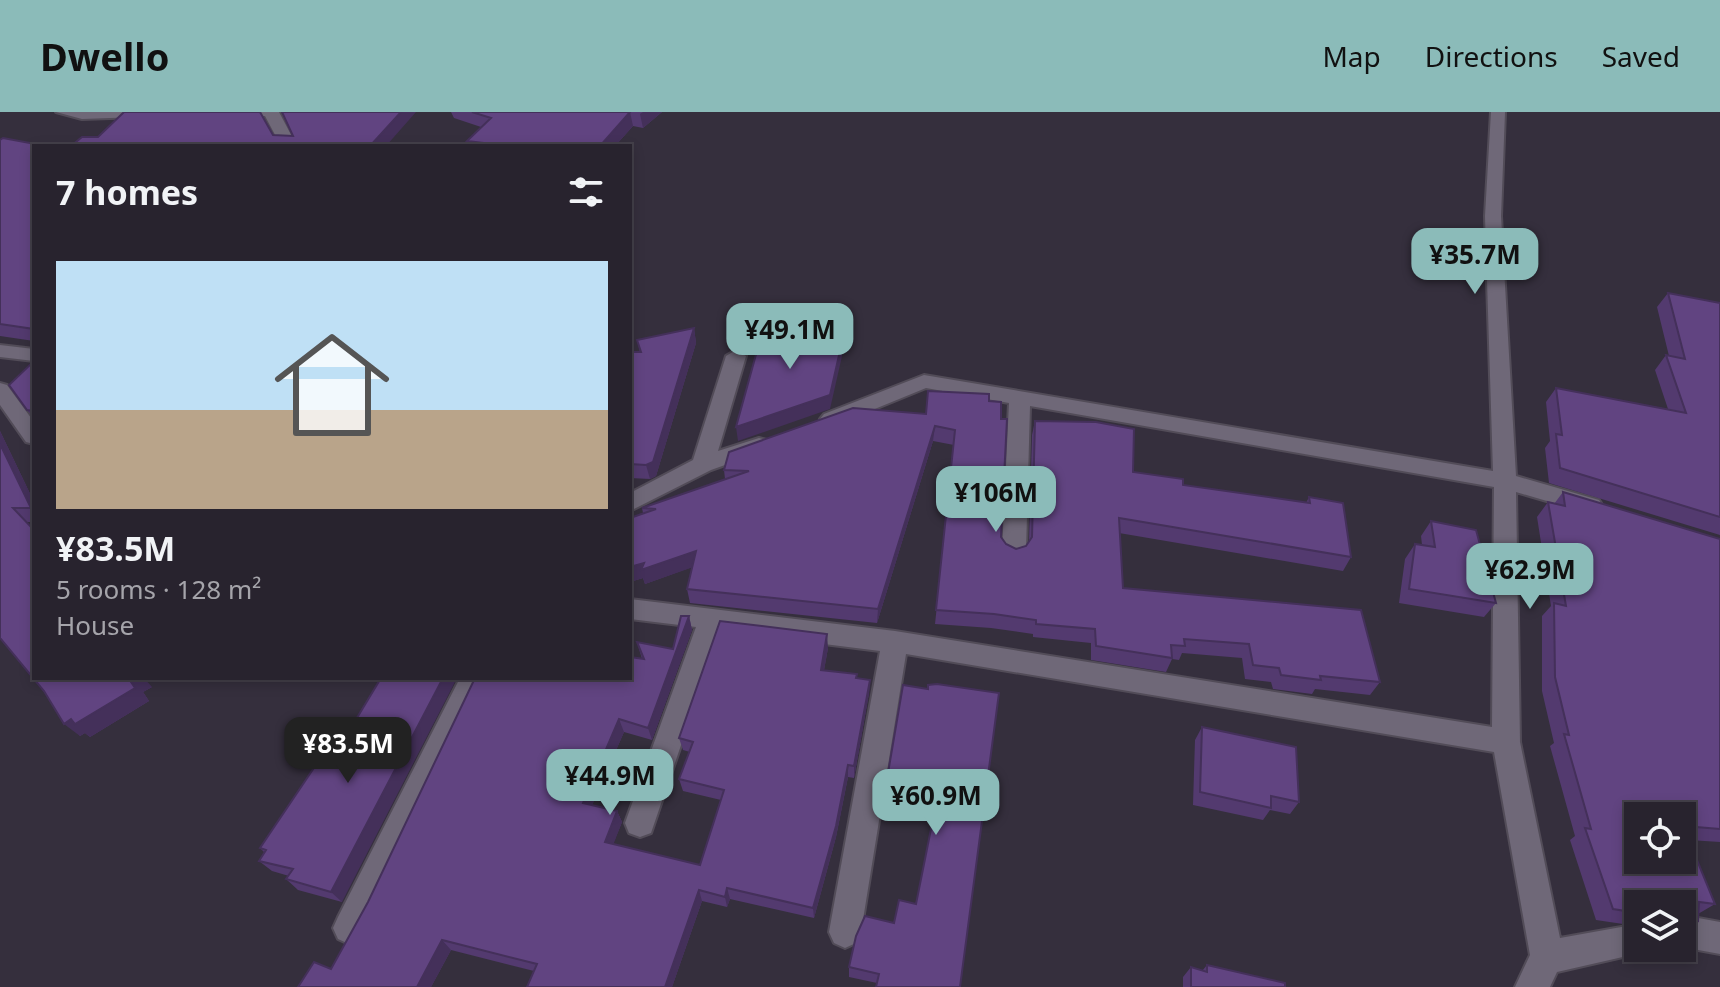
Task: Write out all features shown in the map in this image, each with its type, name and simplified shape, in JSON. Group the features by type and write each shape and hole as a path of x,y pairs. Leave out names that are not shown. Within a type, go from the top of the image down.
{"street":[{"path":"63,112 82,115 167,112"},
{"path":"222,112 271,113 288,144"},
{"path":"1498,112 1493,216 1505,481 1506,742 1547,957 1532,987"},
{"path":"0,351 32,355"},
{"path":"703,465 736,356"},
{"path":"806,428 924,381 1432,471 1505,481 1619,515"},
{"path":"0,390 32,434"},
{"path":"1014,551 1020,398"},
{"path":"632,502 703,465 777,439"},
{"path":"632,609 895,642 1506,742"},
{"path":"640,823 712,618"},
{"path":"845,932 895,642"},
{"path":"349,928 473,680"},
{"path":"1696,934 1720,938"},
{"path":"1547,957 1624,943"}],"building":[{"path":"124,112 260,112 273,135 293,136 282,112 401,112 372,144 73,144 82,137 98,137"},
{"path":"472,112 630,112 602,144 492,144 467,141 491,118"},
{"path":"0,140 35,144 32,144 32,329 0,324"},
{"path":"1668,293 1720,303 1720,517 1560,468 1556,434 1562,435 1556,388 1686,413 1666,355 1685,359"},
{"path":"790,317 842,342 830,395 736,427 760,340"},
{"path":"694,328 653,462 646,465 632,464 632,352 641,352 637,340"},
{"path":"32,363 32,411 27,410 9,385"},
{"path":"928,391 989,394 989,401 1001,402 1001,419 1007,419 1001,537 1016,549 1026,546 1032,537 1035,421 1096,422 1134,429 1133,472 1183,479 1183,485 1310,503 1309,497 1343,503 1351,557 1119,518 1123,588 1361,610 1380,682 1281,675 1279,668 1253,665 1249,644 1184,639 1185,646 1171,645 1172,658 1096,646 1095,629 1036,624 1036,620 994,614 936,610 955,430 935,426 878,609 687,589 696,551 641,570 644,563 632,566 632,517 656,509 642,508 749,471 724,470 729,452 853,408 926,414"},
{"path":"0,444 31,508 13,508 32,528 32,677 0,638"},
{"path":"1563,492 1720,539 1720,829 1696,827 1696,802 1624,802 1624,874 1696,874 1696,858 1715,904 1699,902 1698,921 1696,890 1624,890 1624,911 1613,909 1585,828 1591,829 1564,734 1569,735 1555,677 1554,603 1566,606 1548,502 1565,506"},
{"path":"1431,521 1476,530 1496,603 1409,589 1415,544 1435,547"},
{"path":"681,616 689,616 648,728 619,719 583,803 617,811 605,842 700,865 724,790 679,779 693,742 679,738 720,621 827,634 821,670 857,674 856,678 870,680 854,766 848,765 836,826 813,908 727,888 725,897 699,890 665,987 527,987 537,964 442,940 417,987 298,987 314,962 331,969 368,902 474,680 632,680 632,657 644,659 637,642 673,649"},
{"path":"35,680 130,680 135,688 75,724 71,719 64,724"},
{"path":"380,680 442,680 331,892 286,879 293,869 259,861 266,850 260,848 334,738 343,741"},
{"path":"903,685 928,689 928,685 999,693 960,987 876,987 879,974 849,967 856,936 865,916 894,923 899,900 916,904 940,784 888,773"},
{"path":"1202,727 1296,747 1299,802 1271,796 1271,808 1200,792"},
{"path":"1207,965 1285,983 1285,987 1191,987 1191,967 1207,972"}]}
